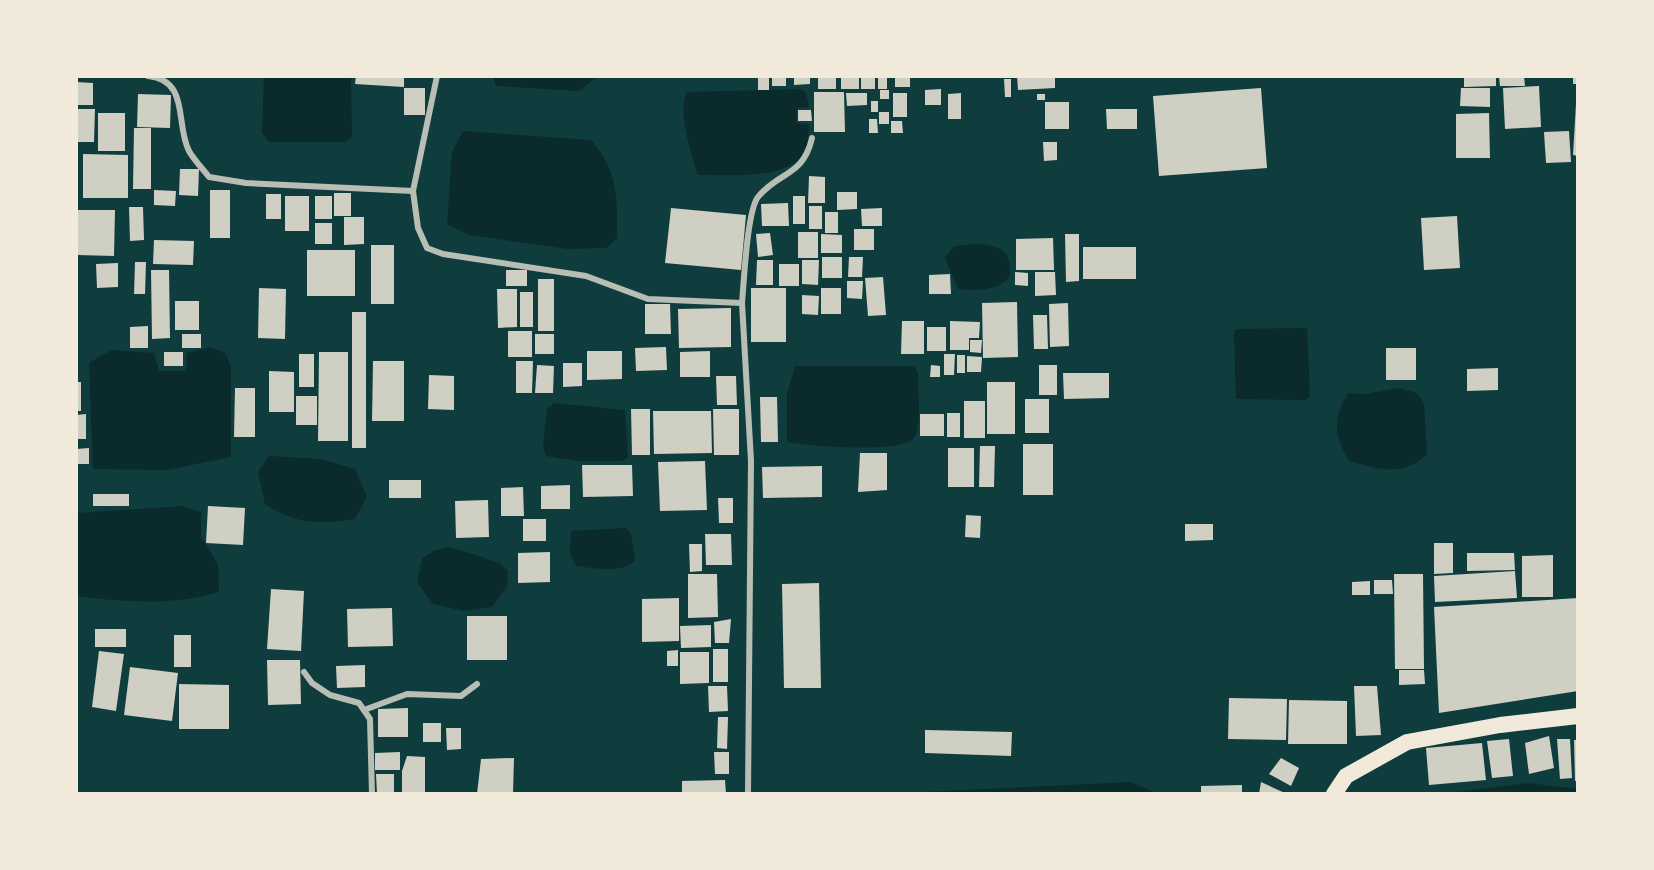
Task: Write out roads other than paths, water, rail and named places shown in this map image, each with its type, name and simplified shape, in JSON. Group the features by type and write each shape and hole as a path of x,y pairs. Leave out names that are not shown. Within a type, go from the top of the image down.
{"highway":[{"path":"1334,794 1346,776 1407,742 1500,725 1578,716"}],"street":[{"path":"148,76 162,78 173,88 188,151 209,177 246,183 412,191"},
{"path":"436,76 412,191 418,228 427,248 443,254 586,276 648,299 742,303"},
{"path":"748,794 751,461 742,303 750,222 757,198 797,168 808,155 812,138"},
{"path":"304,672 312,683 330,695 359,703 370,719 372,794"},
{"path":"364,710 407,694 461,696 477,684"}],"water":[{"path":"493,76 597,77 579,91 496,86"},
{"path":"264,77 351,77 352,136 346,142 269,142 262,133"},
{"path":"801,89 806,93 809,107 797,108 796,123 809,124 808,143 802,156 791,165 761,174 698,175 684,121 684,100 687,92"},
{"path":"463,131 591,140 607,163 612,175 616,198 617,238 606,248 567,249 469,235 447,224 452,152"},
{"path":"977,244 993,246 1004,251 1009,261 1009,278 992,288 958,289 945,258 954,246"},
{"path":"1307,328 1310,396 1306,400 1236,399 1234,333 1236,329"},
{"path":"211,347 225,353 231,366 231,457 167,470 93,469 89,363 111,350 154,353 159,371 186,371 187,353"},
{"path":"795,366 915,366 918,374 919,407 918,426 914,438 891,446 853,448 787,442 787,394"},
{"path":"1398,388 1417,393 1424,403 1427,454 1418,462 1390,470 1349,461 1340,442 1337,427 1339,412 1348,393 1365,394"},
{"path":"555,403 625,410 628,457 622,461 577,461 546,456 543,445 547,408"},
{"path":"269,456 321,459 355,469 367,497 355,519 330,522 308,521 287,516 265,504 258,472"},
{"path":"183,506 201,512 201,537 218,564 219,592 184,599 148,602 77,596 77,513"},
{"path":"625,528 631,533 635,561 615,569 576,566 570,553 571,531"},
{"path":"450,547 500,563 508,571 507,587 492,607 464,611 433,604 417,582 422,559 433,551"},
{"path":"1131,782 1156,793 901,793"},
{"path":"1528,783 1577,789 1577,793 1448,793"}]}
